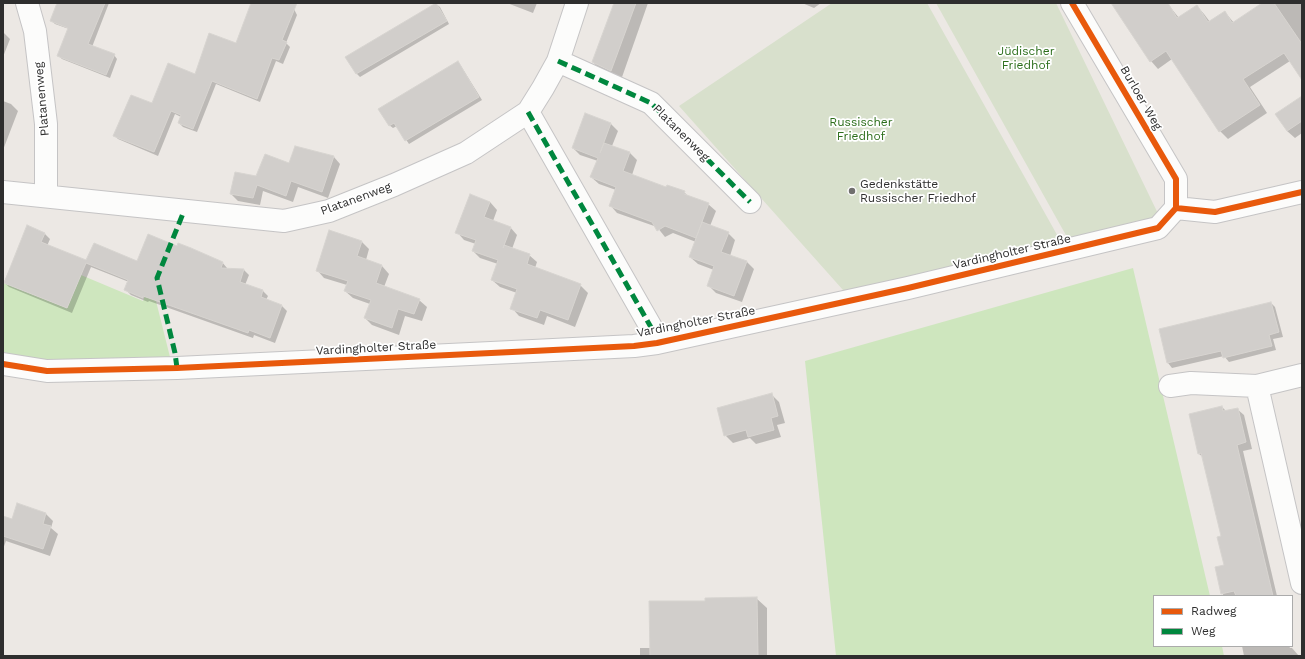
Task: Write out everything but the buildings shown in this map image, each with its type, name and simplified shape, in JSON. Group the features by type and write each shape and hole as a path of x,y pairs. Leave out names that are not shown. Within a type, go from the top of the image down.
{"street":[{"name":"Platanenweg","path":"27,3 35,31 46,124 46,196"},
{"name":"Platanenweg","path":"3,192 284,221 330,211 466,153 528,112 544,88 558,61 577,3"},
{"name":"Burloer Weg","path":"1072,3 1176,179 1176,208"},
{"name":"Platanenweg","path":"558,61 652,103 750,202"},
{"path":"528,112 652,329"},
{"path":"1176,208 1215,212 1302,192"},
{"name":"Vardingholter Straße","path":"3,364 47,371 177,368 541,351 634,346 657,343 908,288 1158,228 1176,208"},
{"path":"1170,386 1191,383 1257,386 1302,375"},
{"path":"1257,386 1302,583"}],"green space":[{"name":"Russischer Friedhof","path":"832,3 927,3 1065,249 851,299 679,106"},
{"name":"Jüdischer Friedhof","path":"936,3 1056,3 1165,228 1072,246"},
{"path":"1133,268 1210,595 1153,595 1153,647 1222,647 1224,656 836,656 805,361"},
{"path":"81,275 143,301 151,281 170,357 47,362 3,352 4,283 67,308"}],"marked path":[{"path":"558,61 651,103 750,202"},
{"path":"528,112 652,329"},
{"path":"177,368 175,353 157,278 184,211"}],"cycle path":[{"path":"1072,3 1176,179 1176,208"},
{"path":"1176,208 1215,212 1302,192"},
{"path":"3,364 47,371 177,368 634,346 657,343 908,288 1158,228 1176,208"}],"place":[{"name":"Gedenkstätte Russischer Friedhof","path":"852,191"}]}
